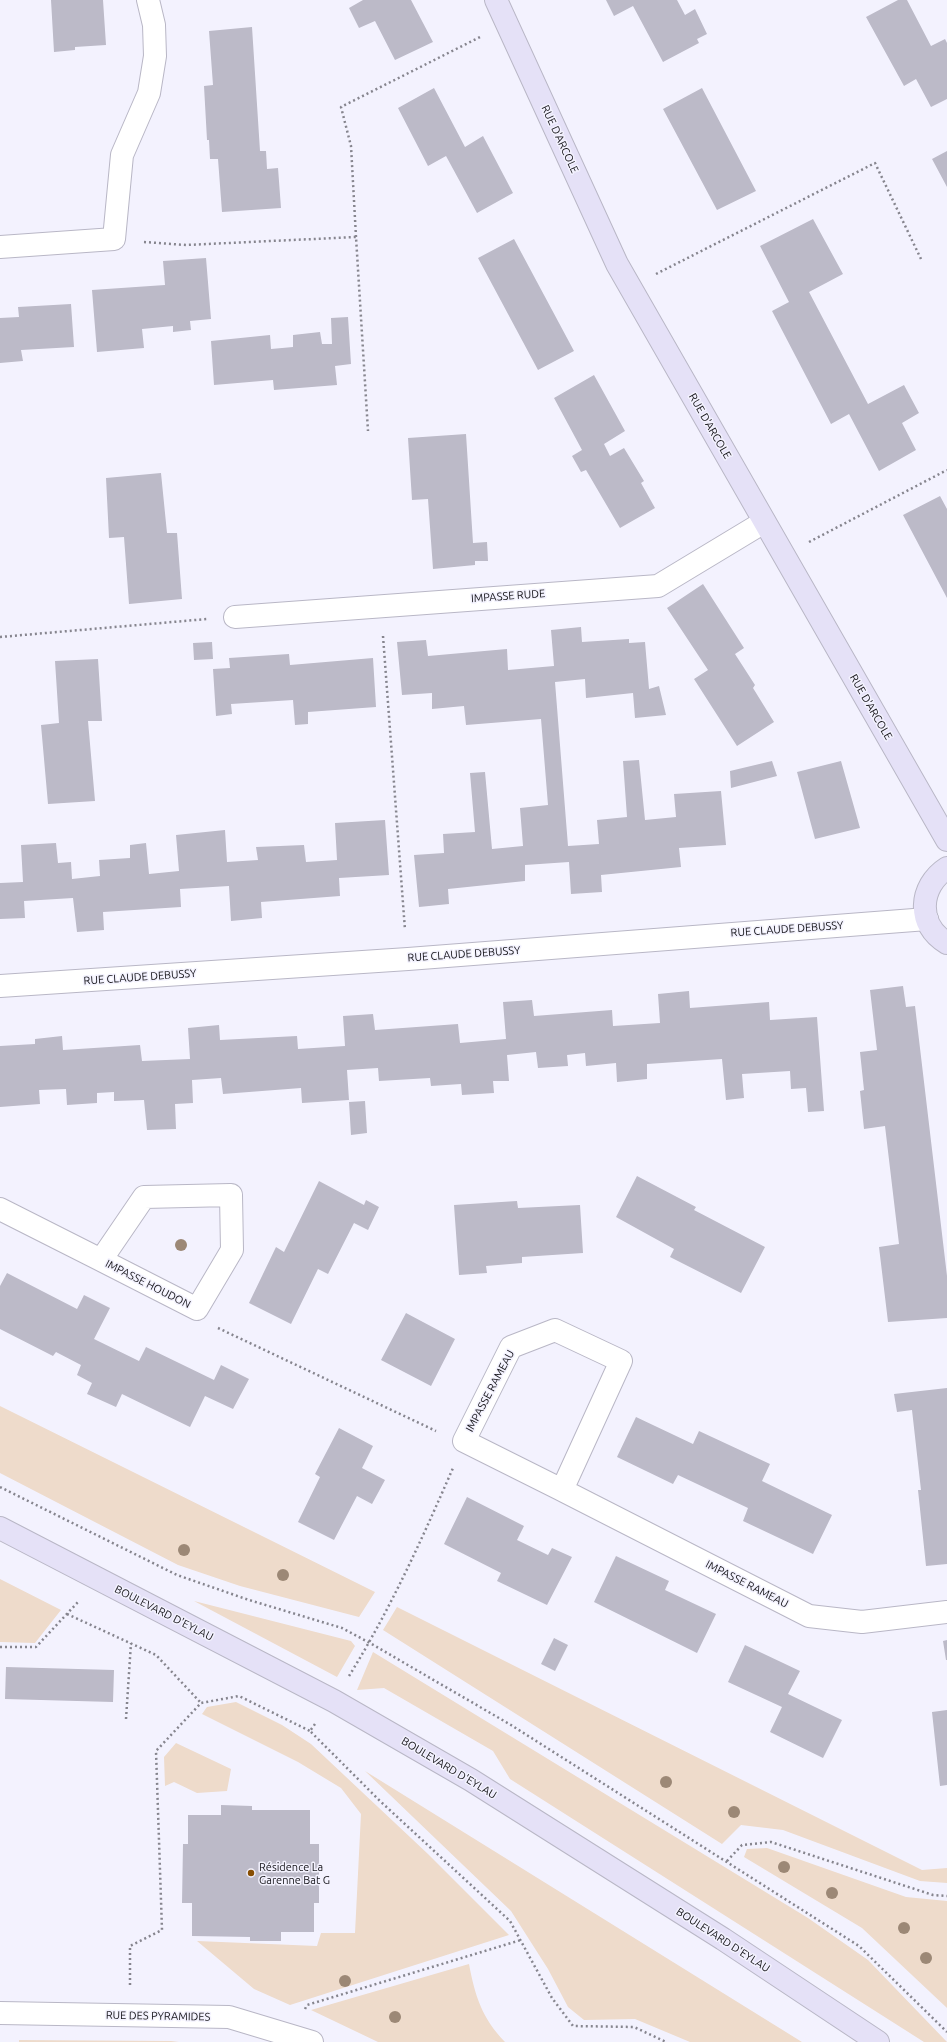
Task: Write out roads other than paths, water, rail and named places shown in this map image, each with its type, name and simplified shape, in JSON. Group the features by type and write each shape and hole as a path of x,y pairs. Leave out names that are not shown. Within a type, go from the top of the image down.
{"main road":[{"name":"RUE D'ARCOLE","path":"496,0 617,264 947,840"},
{"path":"947,868 938,874 930,884 926,895 925,907 927,919 933,931 947,943"},
{"name":"BOULEVARD D'EYLAU","path":"0,1528 334,1701 472,1780 723,1939 878,2042"}],"street":[{"path":"0,248 114,239 122,155 149,93 156,56 154,25 148,0"},
{"name":"IMPASSE RUDE","path":"235,617 658,586 764,522"},
{"name":"RUE CLAUDE DEBUSSY","path":"0,986 408,959 927,919"},
{"name":"IMPASSE HOUDON","path":"0,1209 197,1309 232,1250 231,1195 144,1197 101,1260"},
{"name":"IMPASSE RAMEAU","path":"562,1490 621,1361 555,1330 511,1347 464,1441 809,1616 862,1622 947,1612"},
{"name":"RUE DES PYRAMIDES","path":"0,2013 228,2017 312,2042"}],"place":[{"name":"Résidence La Garenne Bat G","path":"251,1873"}]}
